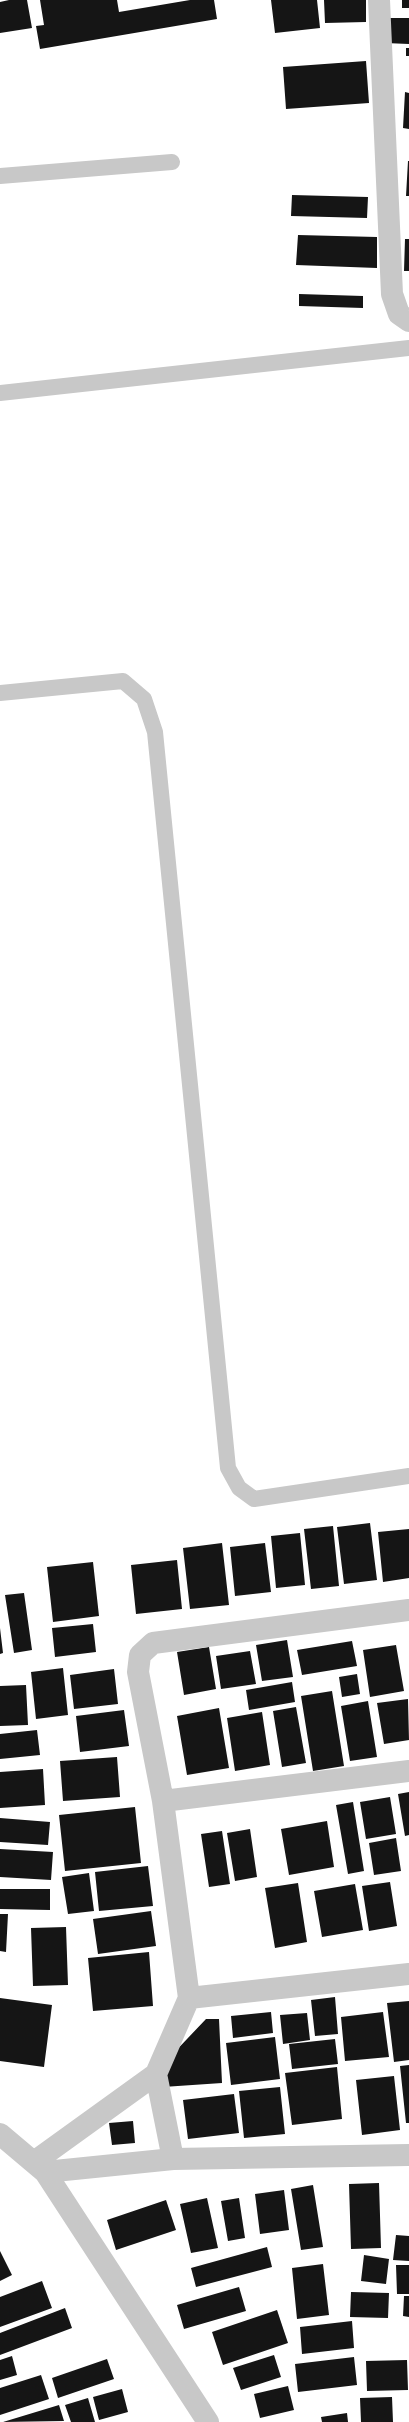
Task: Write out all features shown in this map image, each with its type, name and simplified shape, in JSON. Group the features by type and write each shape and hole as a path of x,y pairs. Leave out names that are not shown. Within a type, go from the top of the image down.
{"street":[{"path":"379,0 392,294 399,314 409,321"},
{"path":"40,2167 156,2074 189,1998 163,1801 138,1672 140,1655 153,1643 409,1610"},
{"path":"163,1801 409,1771"},
{"path":"189,1998 409,1974"},
{"path":"156,2074 173,2159"},
{"path":"0,2134 40,2167 208,2422"},
{"path":"40,2167 173,2159 409,2155"}],"lane":[{"path":"0,176 172,162"},
{"path":"0,393 409,348"},
{"path":"0,692 123,681 144,699 155,732 228,1468 239,1488 254,1498 409,1476"}],"building":[{"path":"9,0 27,0 32,28 0,33 0,2"},
{"path":"40,0 117,0 119,12 190,0 214,0 217,19 40,49 36,26 44,25"},
{"path":"271,0 317,0 320,28 275,33"},
{"path":"324,0 366,0 366,22 325,23"},
{"path":"402,0 409,0 409,8 402,8"},
{"path":"386,18 409,18 409,44 385,43"},
{"path":"406,48 409,48 409,56 406,56"},
{"path":"366,61 369,103 286,109 283,67"},
{"path":"405,92 409,93 409,129 403,128"},
{"path":"408,161 409,196 406,196"},
{"path":"292,195 368,197 367,218 291,216"},
{"path":"298,235 377,237 377,268 296,265"},
{"path":"405,239 409,239 409,271 404,271"},
{"path":"299,294 363,296 363,308 299,306"},
{"path":"370,1523 377,1580 344,1584 337,1527"},
{"path":"333,1526 339,1586 311,1589 304,1529"},
{"path":"409,1529 409,1578 383,1582 378,1532"},
{"path":"300,1533 305,1585 276,1588 271,1536"},
{"path":"222,1543 229,1605 190,1609 183,1548"},
{"path":"265,1543 271,1592 235,1596 230,1547"},
{"path":"177,1560 182,1609 136,1614 131,1565"},
{"path":"93,1562 99,1616 53,1622 47,1567"},
{"path":"24,1593 32,1650 14,1653 5,1595"},
{"path":"93,1624 96,1652 55,1657 52,1628"},
{"path":"0,1628 3,1653 0,1654"},
{"path":"287,1640 293,1677 262,1681 256,1645"},
{"path":"352,1641 357,1666 302,1675 297,1650"},
{"path":"396,1645 404,1691 370,1697 363,1650"},
{"path":"209,1647 216,1689 184,1695 177,1652"},
{"path":"250,1651 256,1684 221,1689 216,1656"},
{"path":"63,1668 68,1715 36,1719 31,1672"},
{"path":"114,1669 118,1704 74,1709 70,1675"},
{"path":"357,1674 360,1694 342,1697 339,1677"},
{"path":"292,1682 295,1702 249,1710 246,1690"},
{"path":"26,1685 28,1725 0,1726 0,1686"},
{"path":"332,1691 344,1766 313,1771 301,1696"},
{"path":"408,1699 409,1740 384,1744 377,1703"},
{"path":"368,1701 377,1757 350,1761 341,1706"},
{"path":"296,1707 306,1763 282,1767 273,1711"},
{"path":"219,1708 229,1768 187,1775 177,1716"},
{"path":"124,1710 129,1746 80,1752 76,1716"},
{"path":"262,1712 270,1765 235,1771 227,1718"},
{"path":"37,1730 40,1755 0,1759 0,1734"},
{"path":"117,1757 120,1797 63,1801 60,1761"},
{"path":"43,1769 45,1805 0,1808 0,1772"},
{"path":"409,1792 409,1835 405,1836 398,1794"},
{"path":"390,1797 396,1834 366,1839 360,1802"},
{"path":"353,1802 364,1871 348,1874 336,1805"},
{"path":"135,1807 141,1863 65,1871 59,1815"},
{"path":"0,1818 50,1822 48,1845 0,1842"},
{"path":"327,1821 334,1867 289,1875 281,1829"},
{"path":"250,1829 257,1877 235,1881 227,1833"},
{"path":"222,1831 230,1884 209,1887 201,1834"},
{"path":"396,1838 401,1871 374,1875 369,1843"},
{"path":"0,1849 53,1852 51,1880 0,1877"},
{"path":"148,1866 153,1906 99,1911 95,1872"},
{"path":"89,1873 94,1911 68,1914 62,1877"},
{"path":"390,1882 397,1926 369,1931 362,1886"},
{"path":"298,1883 307,1942 275,1948 265,1888"},
{"path":"355,1884 363,1930 322,1937 314,1891"},
{"path":"0,1889 50,1889 50,1910 0,1909"},
{"path":"151,1911 156,1946 98,1954 93,1919"},
{"path":"0,1914 8,1914 6,1952 0,1951"},
{"path":"66,1927 68,1985 33,1986 31,1928"},
{"path":"149,1952 153,2006 93,2011 88,1958"},
{"path":"335,1997 338,2034 315,2036 311,2000"},
{"path":"0,1998 52,2005 44,2067 0,2061"},
{"path":"409,2001 409,2060 394,2062 387,2003"},
{"path":"271,2012 273,2033 233,2038 231,2016"},
{"path":"383,2012 389,2057 345,2061 341,2017"},
{"path":"307,2013 310,2040 283,2044 280,2015"},
{"path":"206,2019 219,2019 222,2083 163,2087 168,2059"},
{"path":"275,2037 280,2079 231,2085 226,2043"},
{"path":"335,2039 338,2064 292,2069 289,2044"},
{"path":"409,2065 409,2123 406,2123 400,2066"},
{"path":"337,2067 342,2119 292,2125 285,2073"},
{"path":"394,2076 400,2130 362,2135 356,2080"},
{"path":"280,2087 285,2134 244,2138 239,2091"},
{"path":"234,2094 239,2133 188,2139 183,2100"},
{"path":"133,2121 135,2143 112,2145 109,2123"},
{"path":"379,2183 381,2248 351,2249 349,2184"},
{"path":"313,2185 323,2247 301,2250 291,2189"},
{"path":"284,2190 289,2230 260,2234 255,2194"},
{"path":"207,2198 218,2248 191,2253 180,2204"},
{"path":"239,2198 245,2238 228,2241 221,2201"},
{"path":"166,2200 176,2230 116,2250 107,2220"},
{"path":"396,2235 409,2236 409,2261 393,2260"},
{"path":"267,2247 272,2267 196,2287 191,2268"},
{"path":"0,2251 12,2275 0,2281"},
{"path":"364,2255 389,2259 386,2284 361,2281"},
{"path":"323,2264 329,2315 297,2319 292,2268"},
{"path":"396,2265 409,2265 409,2294 397,2294"},
{"path":"42,2281 52,2308 0,2327 0,2297"},
{"path":"239,2287 246,2311 184,2329 177,2305"},
{"path":"351,2292 389,2293 388,2318 350,2317"},
{"path":"404,2296 409,2296 409,2317 403,2316"},
{"path":"65,2308 72,2328 0,2355 0,2333"},
{"path":"277,2310 288,2343 223,2365 212,2332"},
{"path":"352,2321 354,2348 302,2354 300,2327"},
{"path":"274,2355 281,2377 241,2390 233,2368"},
{"path":"12,2356 17,2375 0,2380 0,2360"},
{"path":"354,2357 357,2385 298,2392 295,2364"},
{"path":"107,2359 114,2379 58,2398 52,2378"},
{"path":"407,2360 408,2390 367,2391 366,2361"},
{"path":"41,2375 49,2399 0,2415 0,2388"},
{"path":"288,2386 294,2410 260,2418 254,2394"},
{"path":"122,2389 128,2412 99,2420 93,2397"},
{"path":"392,2397 393,2422 361,2422 360,2398"},
{"path":"88,2398 95,2422 71,2422 65,2405"},
{"path":"59,2405 64,2421 3,2422"},
{"path":"347,2413 348,2422 322,2422 321,2417"}]}
